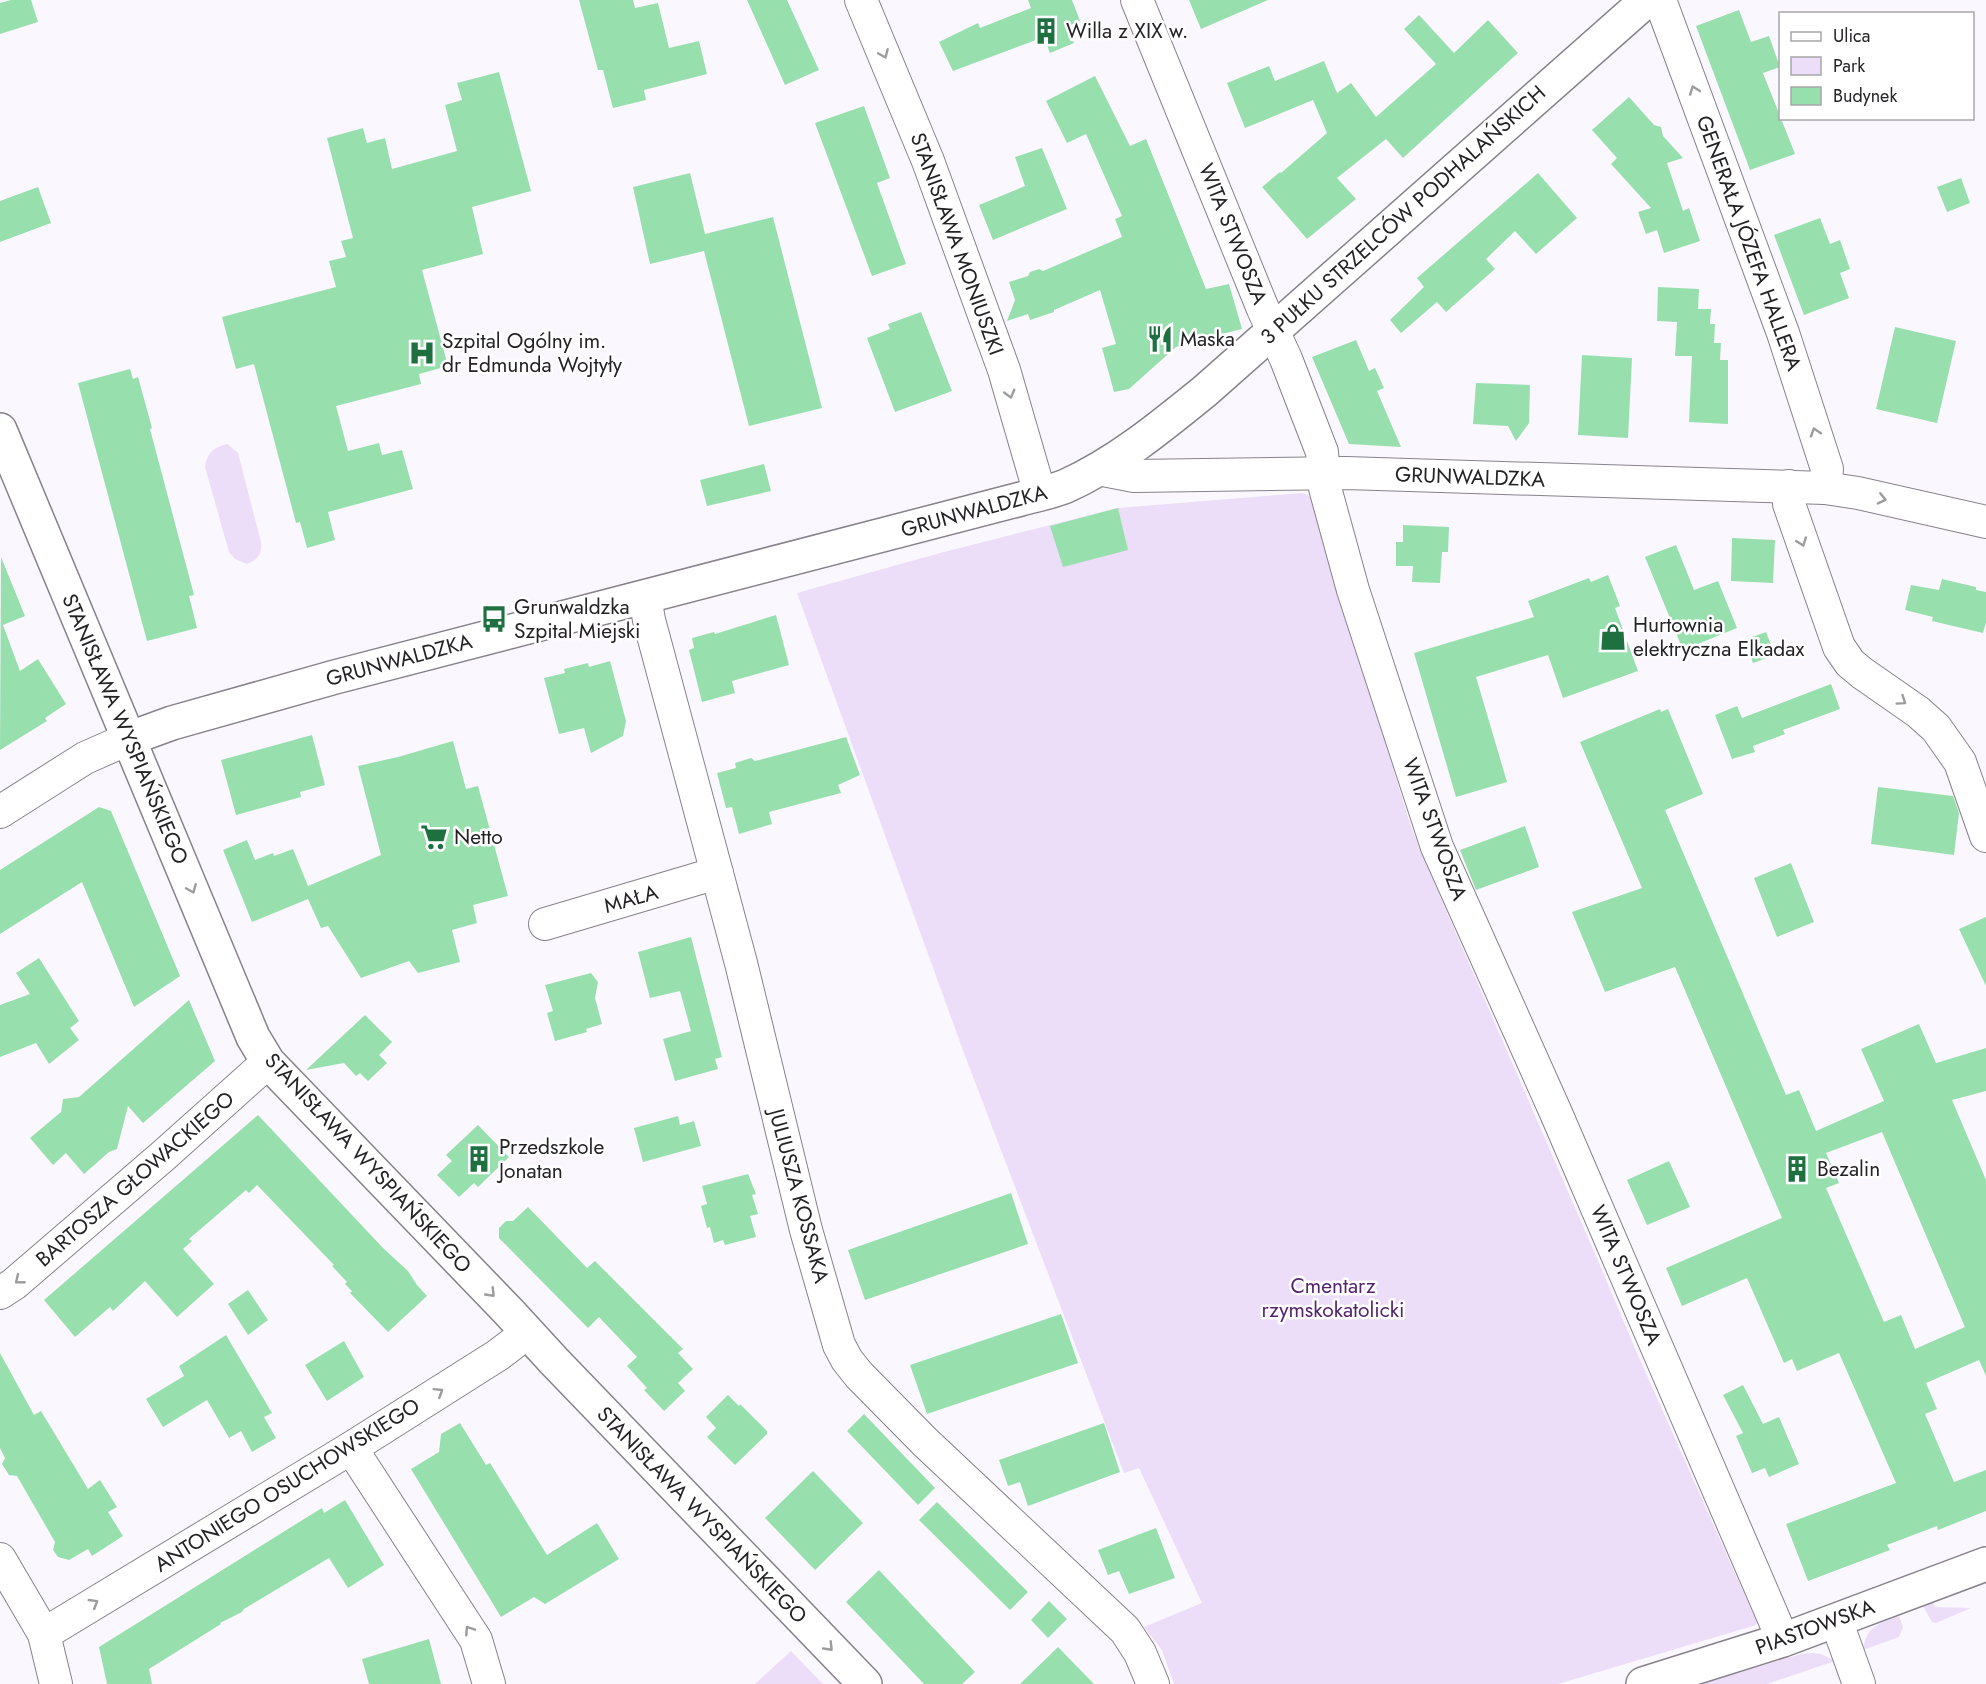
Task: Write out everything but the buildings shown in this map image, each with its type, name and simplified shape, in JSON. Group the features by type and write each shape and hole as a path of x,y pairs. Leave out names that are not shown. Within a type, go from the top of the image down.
{"street":[{"name":"STANISŁAWA MONIUSZKI","path":"861,0 928,161 1004,370 1040,494"},
{"name":"WITA STWOSZA","path":"1137,0 1320,445 1323,455 1325,488 1353,590 1437,847 1556,1113 1783,1640"},
{"name":"3 PUŁKU STRZELCÓW PODHALAŃSKICH","path":"1098,469 1149,436 1205,391 1647,0"},
{"name":"GENERAŁA JÓZEFA HALLERA","path":"1660,0 1783,333 1827,469 1825,488"},
{"name":"STANISŁAWA WYSPIAŃSKIEGO","path":"0,430 254,1037 268,1062 865,1684"},
{"name":"GRUNWALDZKA","path":"0,812 85,758 172,723 335,677 1040,494 1064,487 1098,469 1134,476 1324,473 1825,488 1858,493 1986,522"},
{"path":"1790,486 1789,504 1839,647 1850,663 1918,712 1936,728 1960,762 1986,836"},
{"name":"JULIUSZA KOSSAKA","path":"645,597 652,632 717,873 806,1230 839,1346 859,1376 892,1409 1125,1630 1140,1653 1153,1684"},
{"name":"MAŁA","path":"545,924 717,873"},
{"name":"BARTOSZA GŁOWACKIEGO","path":"0,1293 15,1284 268,1062"},
{"name":"ANTONIEGO OSUCHOWSKIEGO","path":"44,1634 351,1448 498,1355 528,1332"},
{"path":"351,1448 476,1640 489,1684"},
{"path":"0,1559 44,1634 56,1684"},
{"name":"PIASTOWSKA","path":"1643,1684 1783,1640 1986,1564"},
{"path":"1836,1620 1859,1684"}],"green space":[{"path":"227,444 238,453 261,542 258,556 247,564 235,559 229,552 205,467 207,458 212,452"},
{"name":"Cmentarz rzymskokatolicki","path":"1302,493 1311,499 1410,824 1425,862 1756,1625 1558,1684 1174,1684 1162,1650 1144,1627 1202,1603 1139,1468 1124,1473 964,1053 797,593 940,553 1118,508"},
{"path":"1933,1602 1935,1607 1971,1608 1936,1623 1932,1622 1923,1606"},
{"path":"1899,1616 1903,1627 1899,1637 1863,1650 1870,1631"},
{"path":"791,1651 823,1684 755,1684"},
{"path":"1813,1653 1835,1661 1767,1684 1699,1684 1801,1654"}],"place":[{"name":"Willa z XIX w.","path":"1046,31"},
{"name":"Maska","path":"1160,339"},
{"name":"Szpital Ogólny im. dr Edmunda Wojtyły","path":"422,353"},
{"name":"Grunwaldzka Szpital Miejski","path":"494,619"},
{"name":"Hurtownia elektryczna Elkadax","path":"1613,637"},
{"name":"Netto","path":"434,837"},
{"name":"Przedszkole Jonatan","path":"479,1159"},
{"name":"Bezalin","path":"1797,1169"}]}
